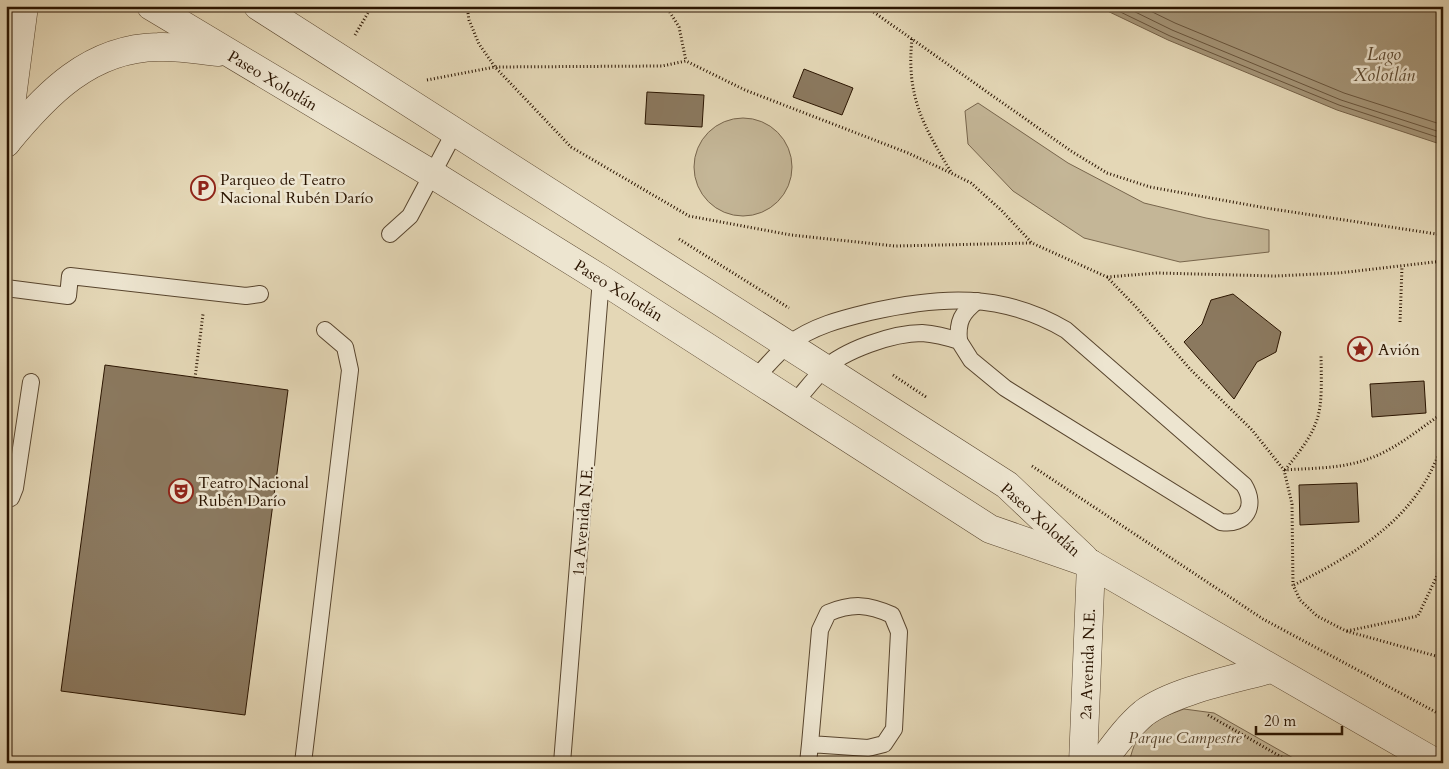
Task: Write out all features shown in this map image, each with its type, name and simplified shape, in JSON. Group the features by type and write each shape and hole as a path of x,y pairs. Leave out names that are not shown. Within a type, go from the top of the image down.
{"street":[{"path":"6,144 24,6"},
{"name":"Paseo Xolotlán","path":"151,6 432,174 601,279 990,529 1091,564 1436,763"},
{"name":"Paseo Xolotlán","path":"258,6 787,345 823,370 1006,485 1091,564"},
{"path":"6,144 48,94 82,68 103,58 157,46 228,53"},
{"name":"2a Avenida N.E.","path":"1083,763 1091,564"},
{"path":"1101,763 1121,736 1144,713 1177,697 1271,669"}],"lane":[{"path":"390,234 410,216 454,133"},
{"path":"6,288 68,296 70,276 246,296 260,294"},
{"name":"1a Avenida N.E.","path":"562,763 601,279"},
{"path":"756,377 787,345 819,327 842,319 924,301 977,301 1024,310 1042,316 1066,330 1244,485 1251,496 1249,508 1242,519 1233,523 1221,522 1005,388 970,360 959,341 959,319 965,310 977,301"},
{"path":"304,763 350,370 345,347 325,330"},
{"path":"795,402 823,370 855,350 898,336 921,333 940,335 959,341"},
{"path":"6,500 11,498 15,488 31,382"},
{"path":"808,763 820,630 828,613 846,606 874,607 892,615 900,632 894,729 884,744 868,748 810,744"}],"path":[{"path":"467,6 469,20 479,44 495,67 571,147 689,216 791,235 895,246 1032,243"},
{"path":"666,6 679,27 686,61"},
{"path":"865,6 1070,151 1108,173 1150,187 1443,236"},
{"path":"912,39 909,66 914,94 924,126 951,173"},
{"path":"385,89 495,67 662,66 686,61 745,90 908,153 972,183 1032,243 1107,277 1190,368 1252,430 1284,470 1292,504 1293,585 1300,600 1317,616 1346,631 1443,658"},
{"path":"1107,277 1157,273 1275,276 1402,267 1443,261"},
{"path":"1400,322 1402,267"},
{"path":"195,378 206,292"},
{"path":"1284,470 1306,443 1319,420 1322,398 1321,356"},
{"path":"893,375 934,402"},
{"path":"1284,470 1334,467 1368,459 1400,443 1443,412"},
{"path":"1293,585 1342,560 1388,526 1418,494 1443,446"},
{"path":"1024,462 1263,619 1443,716"},
{"path":"1346,631 1418,616 1443,564"},
{"path":"1177,697 1292,763"}],"green space":[{"path":"978,103 1068,163 1144,203 1206,218 1269,230 1269,252 1180,262 1084,238 1013,191 968,144 965,111"},
{"path":"743,118 762,122 778,132 788,148 792,167 788,186 778,202 762,212 743,216 724,212 708,202 698,186 694,167 698,148 708,132 724,122"},
{"name":"Parque Campestre","path":"1184,709 1214,713 1302,763 1129,763 1136,741 1147,727 1163,717"}],"water":[{"name":"Lago Xolotlán","path":"1097,6 1443,6 1443,145 1337,110 1168,40"}],"building":[{"path":"804,69 853,88 842,115 793,97"},
{"path":"647,92 704,95 702,127 645,124"},
{"path":"1233,294 1281,332 1276,352 1257,362 1234,399 1184,342 1202,324 1211,300"},
{"name":"Teatro Nacional Rubén Darío","path":"105,365 288,390 245,715 61,691"},
{"path":"1424,381 1426,413 1372,417 1370,384"},
{"path":"1357,483 1359,522 1300,525 1299,485"}],"place":[{"name":"Parqueo de Teatro Nacional Rubén Darío","path":"203,188"},
{"name":"Avión","path":"1360,349"},
{"name":"Teatro Nacional Rubén Darío","path":"181,491"}]}
